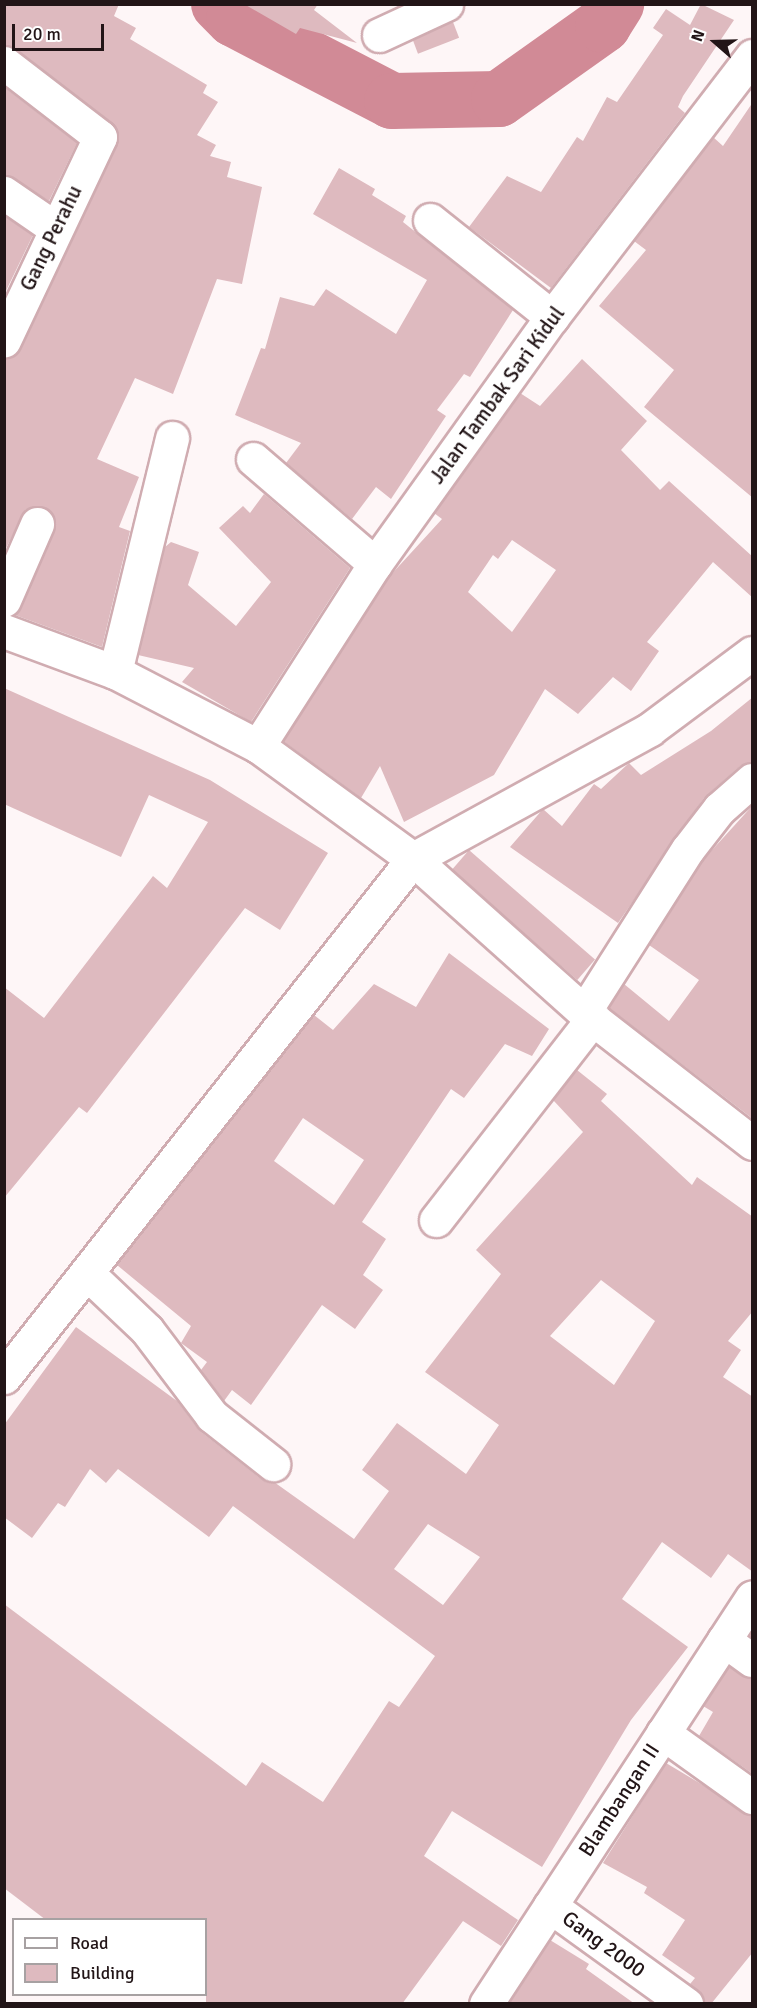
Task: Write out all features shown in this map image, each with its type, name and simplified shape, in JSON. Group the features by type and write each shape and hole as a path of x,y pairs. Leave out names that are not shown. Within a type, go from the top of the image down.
{"street":[{"path":"379,35 446,4"},
{"name":"Jalan Tambak Sari Kidul","path":"258,746 375,564 552,317 753,56"},
{"name":"Gang Perahu","path":"4,63 100,137 8,319"},
{"path":"4,193 55,228"},
{"path":"430,220 552,317"},
{"path":"115,672 172,438"},
{"path":"253,459 375,564"},
{"path":"4,600 37,524"},
{"path":"4,631 115,672 258,746 413,859 589,1015 753,1143"},
{"path":"4,1377 413,859 650,729 753,653"},
{"path":"436,1220 589,1015 688,849 719,808 753,780"},
{"path":"87,1273 147,1330 212,1416 273,1464"},
{"name":"Blambangan II","path":"486,2004 753,1597"},
{"path":"724,1640 753,1660"},
{"path":"663,1733 753,1797"},
{"name":"Gang 2000","path":"550,1906 686,2004"}],"building":[{"path":"4,4 119,4 114,16 136,28 130,39 207,85 203,93 218,102 197,135 216,145 210,156 231,162 227,177 262,187 242,284 217,279 173,394 135,378 97,459 139,477 119,527 130,531 102,647 15,615 56,522 45,507 26,509 4,552 4,359 21,348 119,136 111,122 4,45"},
{"path":"244,4 318,4 314,10 357,43 300,28 296,34"},
{"path":"701,4 734,20 683,96 678,107 685,113 551,288 469,227 507,176 541,192 577,137 583,141 607,97 617,102 663,35 653,28 666,9 690,25"},
{"path":"453,22 459,38 418,54 412,38"},
{"path":"4,87 77,143 49,201 4,174"},
{"path":"753,102 753,498 644,407 674,370 599,306 646,250 634,241 713,137 723,146"},
{"path":"339,168 375,189 372,195 406,216 403,222 513,310 470,377 464,374 437,410 446,416 391,499 376,487 352,519 286,463 301,443 235,415 261,348 265,349 280,297 314,306 326,289 396,334 427,280 313,214"},
{"path":"4,216 33,235 4,295"},
{"path":"582,359 647,421 621,450 660,490 669,481 753,557 753,598 713,562 647,642 659,651 631,691 613,677 578,714 545,689 494,775 404,822 380,766 361,798 283,741 388,578 442,519 434,513 520,393 540,406","holes":["512,540 556,570 512,632 468,592 493,555 498,559"]},
{"path":"264,494 350,568 251,722 182,682 194,668 138,655 165,547 171,542 199,552 188,585 236,626 271,582 219,528 243,506 250,513"},
{"path":"4,688 210,780 328,853 280,930 245,908 87,1113 79,1107 4,1198 4,987 44,1018 153,876 167,888 208,822 149,795 121,857 4,804"},
{"path":"753,697 753,762 740,766 704,798 618,923 510,847 543,809 562,826 594,784 601,789 629,763 641,775 711,731"},
{"path":"753,805 753,1119 609,1008 624,984 669,1021 699,980 649,945 703,860"},
{"path":"469,850 595,960 577,980 451,870"},
{"path":"449,953 549,1029 532,1056 505,1044 464,1098 451,1089 362,1222 386,1239 363,1275 383,1290 355,1329 322,1305 251,1405 232,1390 224,1401 201,1370 207,1362 181,1343 191,1326 117,1265 314,1015 333,1030 374,984 416,1007","holes":["303,1118 364,1160 334,1205 274,1161"]},
{"path":"577,1070 607,1094 601,1101 692,1185 697,1177 753,1217 753,1311 728,1341 741,1350 723,1377 753,1397 753,1572 728,1554 711,1578 662,1542 622,1599 688,1647 631,1720 542,1867 452,1811 424,1856 518,1920 501,1946 463,1921 402,2004 206,2004 207,1918 43,1918 4,1888 4,1604 246,1786 262,1762 323,1802 389,1701 399,1707 435,1656 233,1506 209,1537 118,1469 106,1483 90,1469 65,1507 58,1503 32,1538 4,1517 4,1425 76,1327 177,1401 200,1431 261,1479 274,1482 354,1539 389,1491 362,1470 397,1423 466,1474 499,1425 425,1372 501,1274 476,1250 583,1132 553,1100","holes":["601,1280 655,1321 614,1385 550,1336","428,1524 480,1557 443,1605 394,1569"]},
{"path":"729,1667 753,1678 753,1774 699,1736 713,1712 703,1706"},
{"path":"666,1763 753,1815 753,1952 711,2004 704,2004 690,1984 695,1978 662,1955 685,1920 644,1893 647,1887 603,1863"},
{"path":"550,1940 589,1964 586,1969 635,2004 509,2004"}],"waterway":[{"path":"219,4 234,19 392,101 499,99 603,25 616,4"}]}
